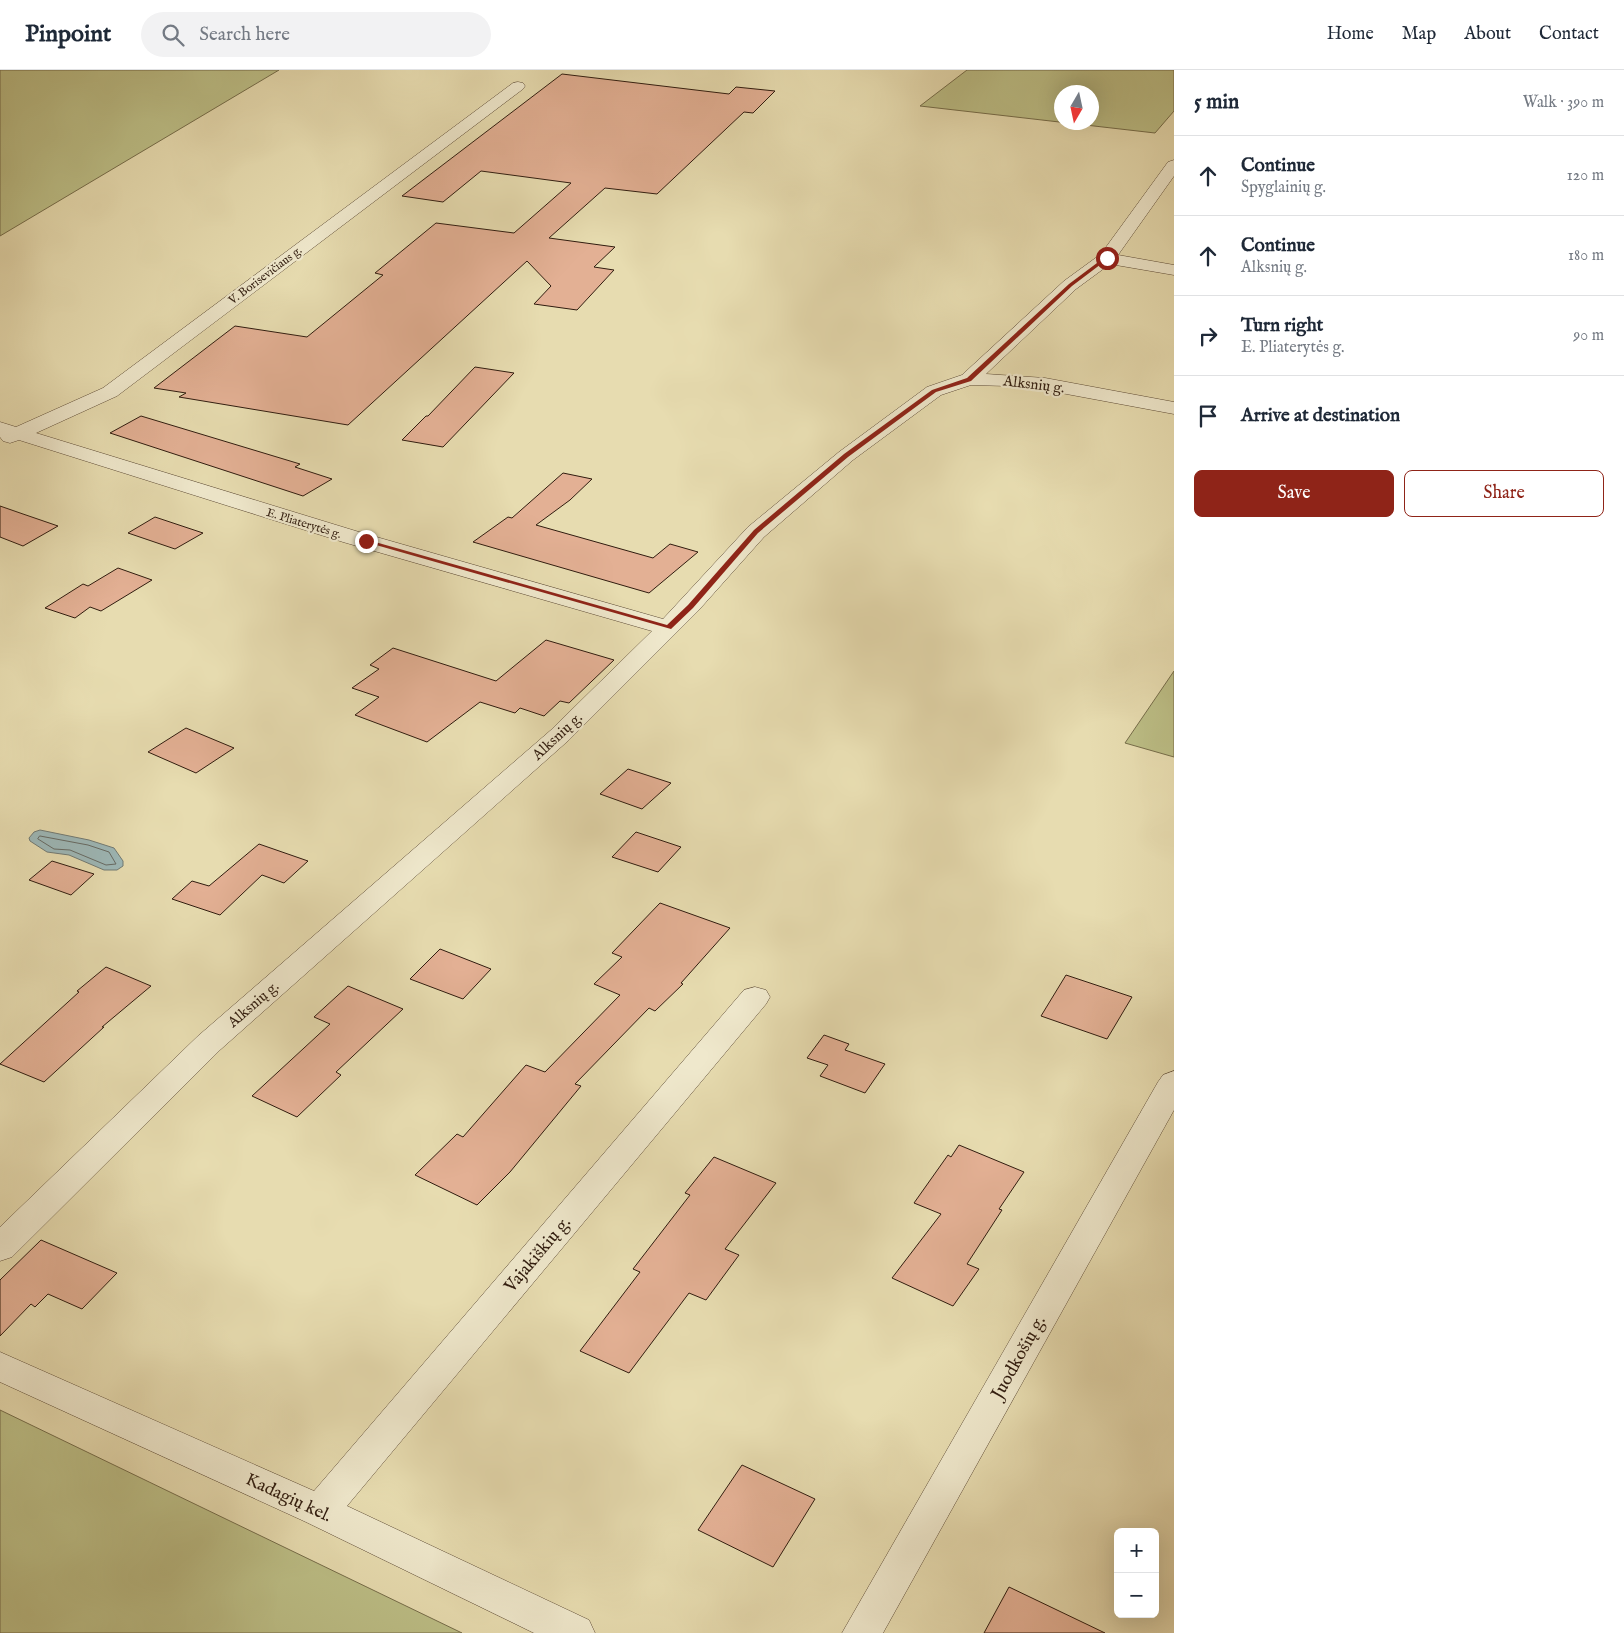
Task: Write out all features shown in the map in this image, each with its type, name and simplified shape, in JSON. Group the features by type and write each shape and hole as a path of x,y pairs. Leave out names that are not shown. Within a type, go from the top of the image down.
{"street":[{"name":"V. Borisevičiaus g.","path":"6,435 110,392 518,86"},
{"path":"969,380 1070,285 1107,258 1174,165"},
{"path":"1107,258 1174,270"},
{"name":"Alksnių g.","path":"0,1248 209,1042 560,735 690,606 756,532 846,456 934,391 969,380 1008,380 1045,384 1174,408"},
{"name":"E. Pliaterytės g.","path":"6,435 668,628"},
{"name":"Vajakiškių g.","path":"320,1511 755,997"},
{"name":"Juodkošių g.","path":"862,1633 1174,1082"},
{"name":"Kadagių kel.","path":"0,1366 320,1511 575,1633"}],"green space":[{"path":"0,70 279,70 0,236"},
{"path":"967,70 1174,70 1174,111 1155,133 1099,127 1099,85 1054,85 1054,121 920,106"},
{"path":"1174,671 1174,757 1125,743"},
{"path":"0,1410 462,1633 0,1633"}],"water":[{"path":"40,830 89,840 114,848 123,861 123,866 117,870 104,870 69,855 47,852 30,841 29,838 34,832"}],"building":[{"path":"562,74 729,94 736,87 775,91 753,113 744,112 657,194 605,188 549,238 615,247 594,267 614,270 577,310 534,304 551,286 527,261 348,425 179,397 186,393 154,388 235,326 307,337 383,275 375,273 436,223 514,233 571,183 481,171 443,202 402,196"},
{"path":"475,367 514,373 443,447 402,440 428,416"},
{"path":"141,416 300,464 295,467 332,479 303,496 110,433"},
{"path":"563,473 592,479 570,500 536,525 653,558 670,544 698,552 649,593 473,542 508,517 512,518"},
{"path":"0,506 58,526 23,546 0,537"},
{"path":"155,517 203,533 175,549 128,533"},
{"path":"118,568 152,580 101,611 90,607 75,618 45,608 83,584 88,586"},
{"path":"546,640 614,660 569,703 560,701 544,716 520,708 515,713 480,702 427,742 355,715 379,697 352,688 379,669 370,665 393,648 496,681"},
{"path":"186,728 234,748 196,773 148,752"},
{"path":"628,769 671,783 642,809 600,794"},
{"path":"636,832 681,847 658,872 612,857"},
{"path":"259,844 308,861 284,883 262,875 220,915 172,899 192,881 209,886"},
{"path":"52,861 94,874 71,895 29,880"},
{"path":"660,903 730,928 681,983 683,984 655,1011 649,1008 575,1084 581,1086 510,1172 477,1205 415,1175 457,1134 463,1137 526,1065 545,1072 620,995 594,984 622,957 612,953"},
{"path":"440,949 491,969 463,999 410,979"},
{"path":"106,967 151,986 102,1027 104,1027 44,1082 0,1064 79,992 77,991"},
{"path":"1066,975 1132,997 1107,1039 1041,1016"},
{"path":"348,986 403,1009 336,1072 341,1075 297,1117 252,1096 330,1024 314,1017"},
{"path":"824,1035 849,1044 845,1050 885,1064 865,1093 820,1076 828,1065 807,1058"},
{"path":"959,1145 1024,1172 999,1209 1002,1210 967,1264 979,1269 953,1306 892,1278 941,1214 914,1203 948,1155 951,1157"},
{"path":"714,1157 776,1183 725,1249 739,1255 706,1300 689,1293 629,1373 580,1351 640,1272 633,1269 690,1195 685,1193"},
{"path":"41,1240 117,1273 82,1309 48,1294 35,1307 31,1304 0,1336 0,1280"},
{"path":"742,1465 815,1499 773,1567 698,1530"},
{"path":"1009,1587 1105,1633 984,1633"}],"route":[{"path":"366,541 668,628 756,532 846,456 934,391 969,380 1070,285 1107,258"}]}
